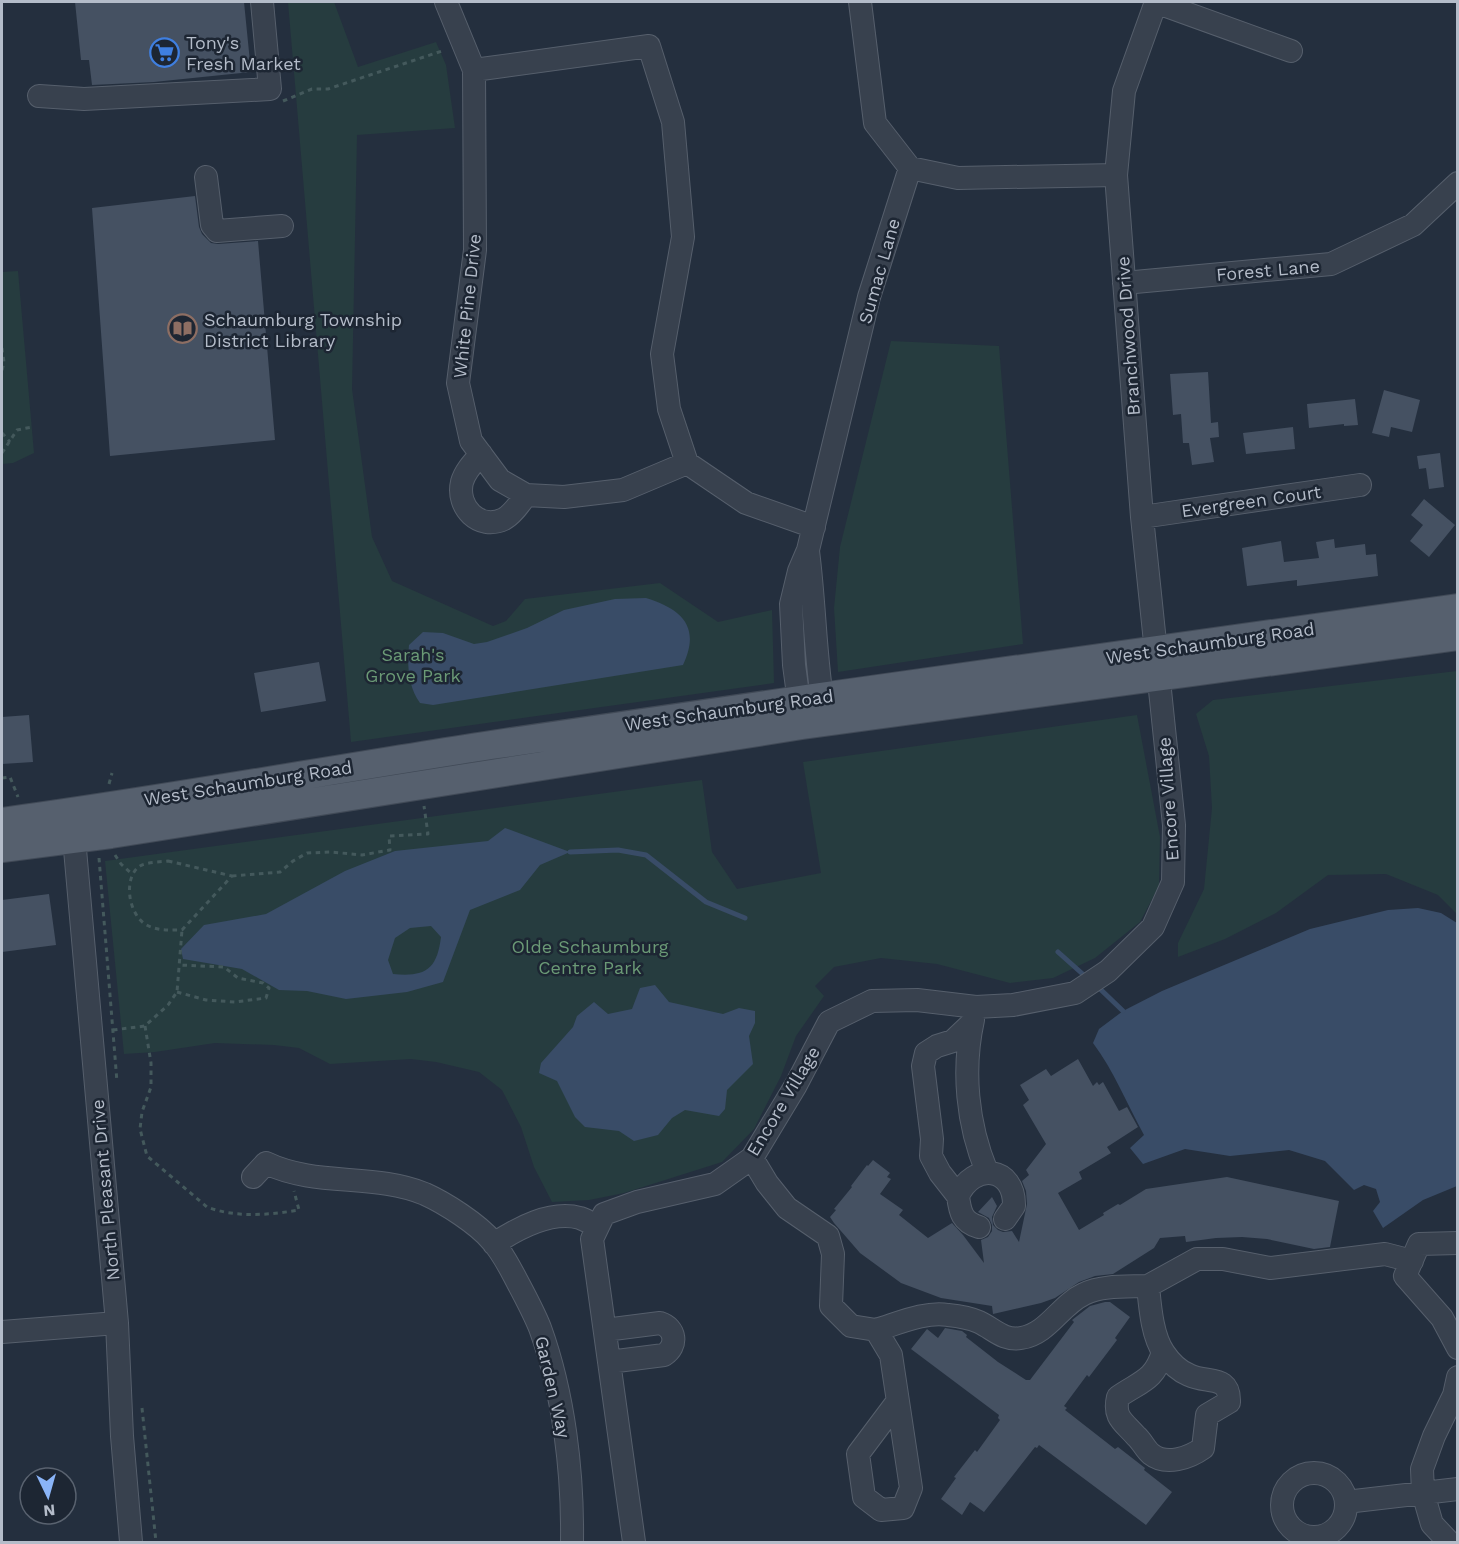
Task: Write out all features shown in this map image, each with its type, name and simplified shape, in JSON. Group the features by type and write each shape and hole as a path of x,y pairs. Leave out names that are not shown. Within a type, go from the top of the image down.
{"main road":[{"name":"West Schaumburg Road","path":"2,822 247,785 333,769 812,711 1156,663 1458,608"},
{"name":"West Schaumburg Road","path":"1156,663 1458,636"},
{"name":"West Schaumburg Road","path":"2,848 74,838 812,711"}],"street":[{"path":"39,96 84,99 270,89 262,2"},
{"name":"White Pine Drive","path":"446,2 474,69 475,250 458,383 471,441 500,480 526,495 564,498 623,490 687,463"},
{"path":"860,2 874,123 910,168 958,178 1116,175"},
{"path":"1155,2 1291,51"},
{"name":"Branchwood Drive","path":"1155,2 1124,91 1116,175 1142,517 1156,663"},
{"path":"474,69 649,46 673,122 683,237 662,354 669,409 687,463 746,503 814,526"},
{"name":"Sumac Lane","path":"812,711 808,550 869,297 910,168"},
{"path":"206,177 212,225 218,231 282,226"},
{"name":"Forest Lane","path":"1124,283 1331,264 1413,225 1458,183"},
{"path":"481,454 462,481 461,493 468,513 478,520 490,523 503,519 513,512 526,495"},
{"name":"Evergreen Court","path":"1142,517 1360,485"},
{"name":"Encore Village","path":"598,1226 604,1214 637,1202 715,1184 753,1158 796,1085 829,1022 872,1001 917,1000 974,1015 1075,993 1108,971 1153,927 1173,882 1174,825 1156,663"},
{"name":"North Pleasant Drive","path":"74,838 117,1323 122,1436 131,1542"},
{"path":"974,1015 966,1063 967,1080 977,1148 987,1172"},
{"path":"974,1015 953,1041 937,1046 926,1053 923,1066 933,1139 931,1156 940,1173 958,1196 963,1217 971,1225 979,1227"},
{"path":"753,1158 767,1183 787,1208 828,1236 833,1254 831,1306 851,1326 876,1330 926,1316 945,1314 978,1322 1000,1336 1010,1339 1031,1336 1042,1329 1066,1305 1084,1293 1102,1289 1148,1286 1197,1259 1223,1259 1270,1268 1385,1254 1412,1261"},
{"name":"Garden Way","path":"260,1170 395,1184 417,1191 452,1209 476,1226 494,1244 505,1258 540,1327 550,1360 569,1463 572,1542"},
{"path":"958,1196 966,1182 987,1172 1001,1176 1008,1181 1012,1189 1014,1206 1005,1218"},
{"path":"494,1244 516,1229 559,1217 580,1218 598,1226 592,1239 634,1542"},
{"path":"1458,1243 1419,1244 1406,1276 1442,1318 1458,1348"},
{"path":"1148,1286 1152,1319 1163,1352 1174,1365 1188,1375 1223,1383 1229,1391 1229,1402 1207,1415 1203,1448 1186,1457 1160,1460 1122,1422 1116,1406 1118,1397 1148,1379 1160,1363 1163,1352"},
{"path":"2,1332 117,1323"},
{"path":"605,1330 660,1323 668,1325 674,1344 671,1350 664,1355 609,1362"},
{"path":"876,1330 891,1355 897,1402"},
{"path":"1449,1542 1432,1524 1423,1493 1422,1469 1434,1436 1454,1395 1458,1377"},
{"path":"1346,1502 1458,1489"}],"path":[{"path":"279,101 287,101 312,89 328,89 463,44"},
{"path":"2,348 4,362 2,371"},
{"path":"2,453 17,430 32,427"},
{"path":"2,433 10,441"},
{"path":"110,778 112,773"},
{"path":"2,778 10,777 18,797"},
{"path":"182,930 159,930 143,923 133,907 129,882 132,874 142,864 168,861 232,876 280,873 293,861 307,853 344,852 362,855 390,850 389,836 428,834 424,806"},
{"path":"113,851 121,864 132,874"},
{"path":"113,1030 145,1026 168,1005 177,992 182,930 232,876"},
{"path":"177,992 206,1000 235,1002 266,998 270,988 263,983 238,978 224,967 179,965"},
{"path":"145,1026 151,1063 151,1087 142,1112 140,1129 147,1156 207,1207 217,1211 267,1215 299,1210 289,1173"}],"green space":[{"name":"Sarah's Grove Park","path":"288,2 334,2 358,67 436,42 446,65 455,128 357,135 352,389 372,537 392,581 493,626 506,621 525,599 660,583 718,622 772,610 774,683 351,742"},
{"path":"18,271 34,453 13,463 2,464 2,272"},
{"path":"891,341 999,346 1023,644 838,672 834,608 840,547"},
{"path":"1457,671 1457,914 1438,895 1386,874 1328,875 1276,913 1225,939 1178,957 1178,943 1204,889 1212,808 1209,756 1196,714 1213,700"},
{"name":"Olde Schaumburg Centre Park","path":"1137,715 1160,837 1159,886 1140,922 1095,958 1053,978 1010,983 937,964 881,958 834,967 815,986 824,996 796,1036 781,1076 754,1129 722,1162 624,1193 589,1200 552,1202 534,1167 521,1127 502,1090 479,1072 411,1059 330,1064 299,1048 274,1045 215,1043 124,1054 105,861 702,780 712,852 737,889 821,873 803,762"}],"water":[{"path":"646,598 670,608 685,621 690,640 683,665 433,705 420,703 413,690 408,667 409,645 423,632 443,633 474,644 487,642 527,628 564,610 615,599"},
{"path":"505,828 570,852 540,865 520,890 470,910 443,982 407,992 346,999 307,991 279,990 242,969 183,959 181,949 204,925 266,914 345,871 395,851 488,841","holes":["431,926 441,937 436,957 428,969 413,974 393,974 388,960 395,938 410,928"]},
{"path":"1418,908 1441,913 1457,923 1457,1186 1423,1200 1383,1228 1373,1211 1380,1202 1376,1189 1364,1185 1354,1190 1325,1161 1289,1150 1230,1156 1185,1149 1143,1164 1130,1148 1144,1135 1114,1076 1093,1043 1099,1029 1123,1011 1162,991 1310,929 1388,910"},
{"path":"655,985 669,1002 723,1014 739,1008 755,1011 755,1023 749,1036 753,1064 727,1090 725,1109 719,1116 685,1110 672,1118 658,1135 634,1141 619,1131 585,1127 575,1117 557,1081 539,1073 541,1063 573,1027 577,1016 594,1002 608,1014 632,1009 640,988"}],"building":[{"name":"Tony's Fresh Market","path":"75,2 244,2 251,72 154,82 92,85 89,60 81,60"},
{"name":"Schaumburg Township District Library","path":"195,196 199,227 211,243 258,241 275,440 110,456 92,208"},
{"path":"1208,372 1211,423 1218,422 1219,437 1210,438 1214,462 1192,465 1189,443 1183,443 1181,414 1173,415 1170,374"},
{"path":"1384,390 1420,400 1412,432 1391,427 1389,437 1372,433"},
{"path":"1355,399 1358,425 1344,426 1344,424 1309,428 1307,404"},
{"path":"1293,427 1295,449 1246,454 1243,433"},
{"path":"1440,453 1444,487 1429,489 1426,468 1419,469 1417,456"},
{"path":"1424,499 1455,525 1429,557 1410,541 1423,525 1411,515"},
{"path":"1334,539 1335,548 1365,544 1366,555 1376,554 1378,576 1297,586 1297,580 1247,586 1242,548 1281,541 1284,562 1319,558 1316,542"},
{"path":"319,662 326,701 261,712 254,673"},
{"path":"29,715 33,762 2,764 2,717"},
{"path":"49,894 56,945 2,952 2,900"},
{"path":"1078,1059 1093,1086 1097,1082 1099,1085 1103,1082 1119,1111 1127,1107 1138,1127 1107,1147 1111,1153 1079,1172 1082,1179 1058,1193 1079,1230 1104,1215 1103,1213 1146,1189 1227,1177 1339,1201 1330,1247 1314,1249 1267,1239 1242,1237 1186,1242 1185,1236 1160,1238 1154,1248 1113,1274 1095,1276 1079,1282 1055,1298 1041,1303 993,1314 992,1306 941,1298 901,1283 860,1253 830,1217 851,1186 873,1160 890,1173 887,1177 891,1179 880,1194 903,1210 899,1215 928,1238 952,1223 984,1263 981,1240 988,1237 992,1231 992,1225 989,1218 978,1212 992,1197 997,1206 992,1217 993,1225 1003,1232 1012,1231 1019,1242 1027,1204 1022,1181 1029,1175 1026,1170 1046,1144 1023,1105 1029,1100 1020,1085 1046,1069 1051,1076"},
{"path":"1110,1302 1130,1317 1115,1338 1117,1340 1064,1406 1067,1408 1065,1410 1115,1449 1118,1447 1172,1492 1146,1525 1039,1445 1035,1447 984,1512 970,1502 962,1515 941,1499 956,1478 954,1477 975,1450 977,1452 1000,1420 999,1415 911,1349 927,1329 938,1338 945,1328 962,1331 967,1335 966,1337 998,1362 1026,1380 1030,1380 1074,1322 1072,1320 1090,1306"}],"waterway":[{"path":"570,852 618,850 646,855 706,902 745,918"},
{"path":"1058,952 1086,977"},
{"path":"1096,985 1123,1011"}],"place":[{"name":"Tony's Fresh Market","path":"165,52"},
{"name":"Schaumburg Township District Library","path":"183,329"}]}
